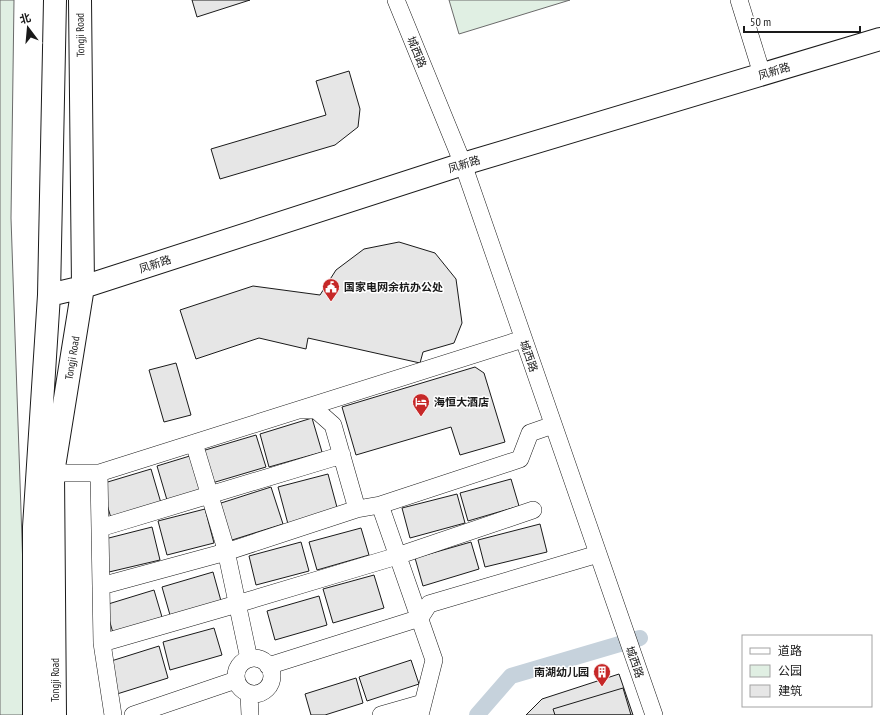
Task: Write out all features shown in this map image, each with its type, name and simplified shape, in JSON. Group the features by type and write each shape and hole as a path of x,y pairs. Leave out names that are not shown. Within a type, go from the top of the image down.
{"main road":[{"name":"Tongji Road","path":"34,715 34,527 49,295 56,0"},
{"name":"Tongji Road","path":"55,715 53,473 83,288 80,0"},
{"name":"凤新路","path":"49,295 83,288 463,164 880,39"}],"street":[{"name":"城西路","path":"396,0 463,164 654,715"},
{"path":"739,0 762,74"},
{"path":"53,473 99,473 523,339"},
{"path":"297,410 316,410 333,425 357,509"},
{"path":"101,586 226,552 357,509 380,505 520,459 530,433 553,425"},
{"path":"194,443 226,552 249,659"},
{"path":"100,528 342,454"},
{"path":"99,473 102,643 113,715"},
{"path":"380,505 434,660 422,709 381,715"},
{"path":"102,643 398,555 533,510"},
{"path":"268,666 420,618 429,604 598,554"},
{"path":"249,659 258,659 268,666 272,678 267,689 256,694 249,694 240,688 236,680 236,672 242,663 249,659"},
{"path":"133,715 236,680"},
{"path":"249,694 250,715"}],"green space":[{"path":"0,0 14,0 11,218 28,715 0,715"},
{"path":"449,0 570,0 459,34"}],"building":[{"path":"192,0 250,0 197,17"},
{"path":"349,71 360,109 358,127 335,145 220,179 211,149 326,115 316,81"},
{"name":"国家电网余杭办公处","path":"399,242 435,253 456,279 462,323 454,343 423,352 420,363 308,338 306,349 259,338 196,359 180,310 253,286 320,295 336,270 364,249"},
{"path":"176,363 191,415 164,422 149,370"},
{"name":"海恒大酒店","path":"475,367 484,373 505,442 460,455 451,427 356,455 342,407"},
{"path":"312,418 322,452 269,467 260,434"},
{"path":"256,435 266,467 212,483 202,451"},
{"path":"193,455 203,489 167,500 157,466"},
{"path":"151,469 161,503 111,518 101,484"},
{"path":"328,474 338,511 288,524 278,487"},
{"path":"511,479 519,506 468,521 460,493"},
{"path":"271,487 283,524 229,541 218,504"},
{"path":"457,494 465,523 410,538 402,508"},
{"path":"205,509 214,543 167,555 158,521"},
{"path":"540,524 547,552 485,567 478,540"},
{"path":"152,527 160,560 109,572 101,540"},
{"path":"361,528 369,555 317,570 309,542"},
{"path":"301,542 309,571 256,585 249,556"},
{"path":"471,542 479,569 423,586 415,558"},
{"path":"213,572 221,601 170,615 162,587"},
{"path":"374,575 384,608 333,623 323,589"},
{"path":"154,590 162,617 113,633 105,605"},
{"path":"319,596 327,625 275,640 267,611"},
{"path":"214,628 222,655 170,670 163,642"},
{"path":"159,646 168,678 117,694 108,662"},
{"path":"411,660 419,684 367,701 359,677"},
{"name":"南湖幼儿园","path":"619,674 633,715 526,715 542,699"},
{"path":"356,678 363,703 325,715 311,715 305,694"},
{"path":"623,688 631,715 555,715 553,709"}],"waterway":[{"path":"477,715 511,676 640,638"}],"place":[{"name":"国家电网余杭办公处","path":"331,302"},
{"name":"海恒大酒店","path":"421,417"},
{"name":"南湖幼儿园","path":"602,687"}]}
